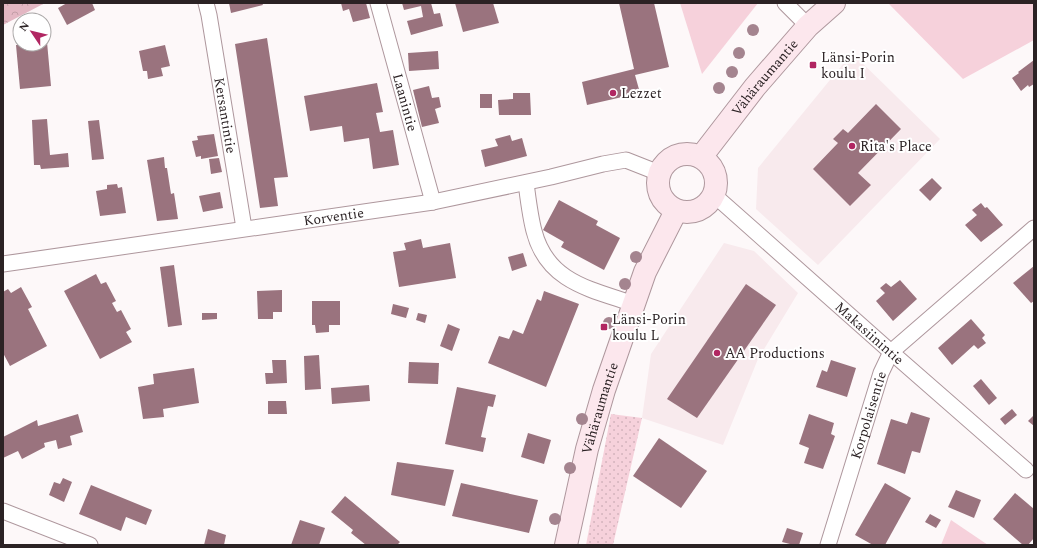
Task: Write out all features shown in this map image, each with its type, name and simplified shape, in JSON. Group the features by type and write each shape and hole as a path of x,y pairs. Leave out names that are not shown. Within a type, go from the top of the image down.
{"main road":[{"name":"Vähäraumantie","path":"701,157 755,87 808,26 834,3"},
{"path":"689,154 701,157 710,165 715,175 716,184 714,195 706,206 697,211 686,213 676,211 666,204 660,196 657,186 659,173 666,162 677,155 689,154"},
{"name":"Vähäraumantie","path":"566,545 587,449 604,390 646,272 676,211"}],"street":[{"name":"Kersantintie","path":"206,3 211,22 244,228"},
{"name":"Laanintie","path":"378,3 434,202"},
{"path":"785,3 808,26"},
{"name":"Korventie","path":"3,264 244,228 434,202 626,160 659,173"},
{"path":"526,183 533,230 540,248 549,263 561,274 576,284 634,304"},
{"name":"Makasiinintie","path":"714,195 1026,470"},
{"name":"Korpolaisentie","path":"828,545 881,373 891,352 1034,228"},
{"path":"3,511 90,545"}],"shaded area":[{"path":"680,3 758,3 702,74"},
{"path":"888,3 1034,3 1034,40 963,79"},
{"path":"852,53 940,139 818,265 756,209 758,168"},
{"path":"724,243 754,251 798,293 758,359 723,445 642,418 651,354"},
{"path":"611,414 642,418 613,545 586,545"},
{"path":"951,520 988,545 941,545"}],"green space":[{"path":"3,3 45,3 28,12 12,12 12,20 3,25"}],"building":[{"path":"67,3 92,3 95,10 67,25 58,8"},
{"path":"229,3 262,3 263,5 231,13"},
{"path":"341,3 366,3 370,18 353,22 349,9 343,11"},
{"path":"402,3 431,3 434,14 440,13 443,26 411,35 407,21 423,17 421,6 404,10"},
{"path":"455,3 493,3 499,23 463,32"},
{"path":"619,3 654,3 669,67 635,75 640,93 587,105 582,82 634,69"},
{"path":"267,38 288,177 274,178 278,206 260,208 235,44"},
{"path":"165,45 170,66 161,68 163,76 148,79 147,71 143,71 139,51"},
{"path":"438,51 439,69 409,71 408,53"},
{"path":"17,52 48,52 51,86 20,89"},
{"path":"1034,60 1034,84 1029,87 1028,85 1021,91 1012,78"},
{"path":"377,83 383,112 376,113 380,132 393,130 399,165 373,169 369,138 344,142 342,126 310,131 304,96"},
{"path":"429,86 432,98 439,97 441,107 435,109 439,123 422,127 413,90"},
{"path":"513,93 530,93 531,115 499,115 498,100 513,99"},
{"path":"480,94 492,94 492,108 480,108"},
{"path":"876,104 901,129 858,173 871,185 850,206 813,169 838,143 833,139 843,129 848,133"},
{"path":"47,119 50,155 68,153 69,167 41,169 40,165 34,165 32,120"},
{"path":"99,120 104,159 92,160 88,121"},
{"path":"214,134 218,156 201,159 201,156 196,157 192,141 198,140 197,136"},
{"path":"510,135 512,141 522,138 527,156 485,167 481,150 498,146 495,139"},
{"path":"164,157 171,194 174,193 178,219 157,221 147,160"},
{"path":"219,158 222,172 211,174 209,159"},
{"path":"932,178 942,188 930,201 919,190"},
{"path":"117,184 118,188 122,187 126,213 100,216 96,191 107,189 107,185"},
{"path":"220,192 223,208 203,212 199,196"},
{"path":"559,200 598,221 596,225 620,238 604,270 561,247 564,242 543,230"},
{"path":"981,203 985,208 987,207 1003,225 981,242 965,225 977,215 972,210"},
{"path":"421,239 423,248 450,243 456,278 399,287 393,252 406,250 404,243"},
{"path":"523,253 527,266 512,271 508,257"},
{"path":"174,265 182,325 168,327 160,267"},
{"path":"1034,266 1034,301 1031,303 1013,283"},
{"path":"96,274 101,284 106,282 116,301 112,303 117,312 121,310 131,329 126,332 132,342 100,359 64,291"},
{"path":"900,280 917,299 893,321 876,301 885,293 880,288 886,283 891,287"},
{"path":"746,284 776,305 697,418 667,399"},
{"path":"21,287 32,307 28,309 47,346 10,366 3,353 3,292 8,289 11,293"},
{"path":"282,290 282,312 273,312 273,319 258,319 257,291"},
{"path":"544,291 579,304 546,387 488,363 499,336 509,339 513,330 523,334 537,299 541,301"},
{"path":"312,301 340,301 340,325 329,325 329,332 316,333 315,325 312,325"},
{"path":"393,304 409,308 406,318 391,314"},
{"path":"202,313 217,313 217,319 202,320"},
{"path":"418,313 427,315 425,323 416,320"},
{"path":"971,319 985,335 982,338 986,343 978,349 974,345 952,365 938,348"},
{"path":"448,324 460,329 452,351 440,346"},
{"path":"319,355 321,389 305,390 304,356"},
{"path":"272,360 286,360 287,383 266,384 265,373 273,373"},
{"path":"831,360 856,368 847,397 816,387 822,370 827,372"},
{"path":"409,362 439,363 438,384 408,383"},
{"path":"194,368 199,403 163,409 164,417 143,419 138,387 154,384 153,374"},
{"path":"981,379 997,398 989,405 973,386"},
{"path":"369,385 370,401 332,404 331,388"},
{"path":"457,387 496,395 493,407 488,406 481,437 486,438 483,452 445,444"},
{"path":"268,401 286,401 287,414 268,414"},
{"path":"1012,409 1017,415 1005,425 1000,419"},
{"path":"911,412 930,418 920,453 912,451 905,474 877,464 891,419 907,424"},
{"path":"78,414 83,432 70,436 72,445 58,449 56,440 44,443 45,447 22,459 18,451 3,458 3,437 37,420 38,426"},
{"path":"809,414 834,423 831,434 835,436 823,469 804,463 809,448 799,444"},
{"path":"1034,415 1034,426 1028,421"},
{"path":"528,433 551,440 544,464 521,457"},
{"path":"659,438 707,471 681,508 633,476"},
{"path":"397,462 454,470 445,506 391,495"},
{"path":"63,478 72,482 64,502 49,495 54,482 60,484"},
{"path":"461,483 538,500 529,533 452,516"},
{"path":"885,483 911,498 885,545 873,545 855,535"},
{"path":"91,485 152,510 146,525 126,517 121,531 79,514"},
{"path":"956,490 981,500 974,518 948,507"},
{"path":"1015,493 1034,509 1034,538 1028,545 1023,545 993,519"},
{"path":"345,496 400,542 397,545 366,545 351,533 353,530 331,512"},
{"path":"930,514 941,520 936,528 925,522"},
{"path":"300,520 325,528 319,545 291,545"},
{"path":"787,528 803,533 799,545 782,542"},
{"path":"208,529 226,535 224,545 204,545"}],"place":[{"name":"Länsi-Porin koulu I","path":"813,65"},
{"name":"Lezzet","path":"613,93"},
{"name":"Rita's Place","path":"852,146"},
{"name":"Länsi-Porin koulu L","path":"604,327"},
{"name":"AA Productions","path":"717,353"}]}
